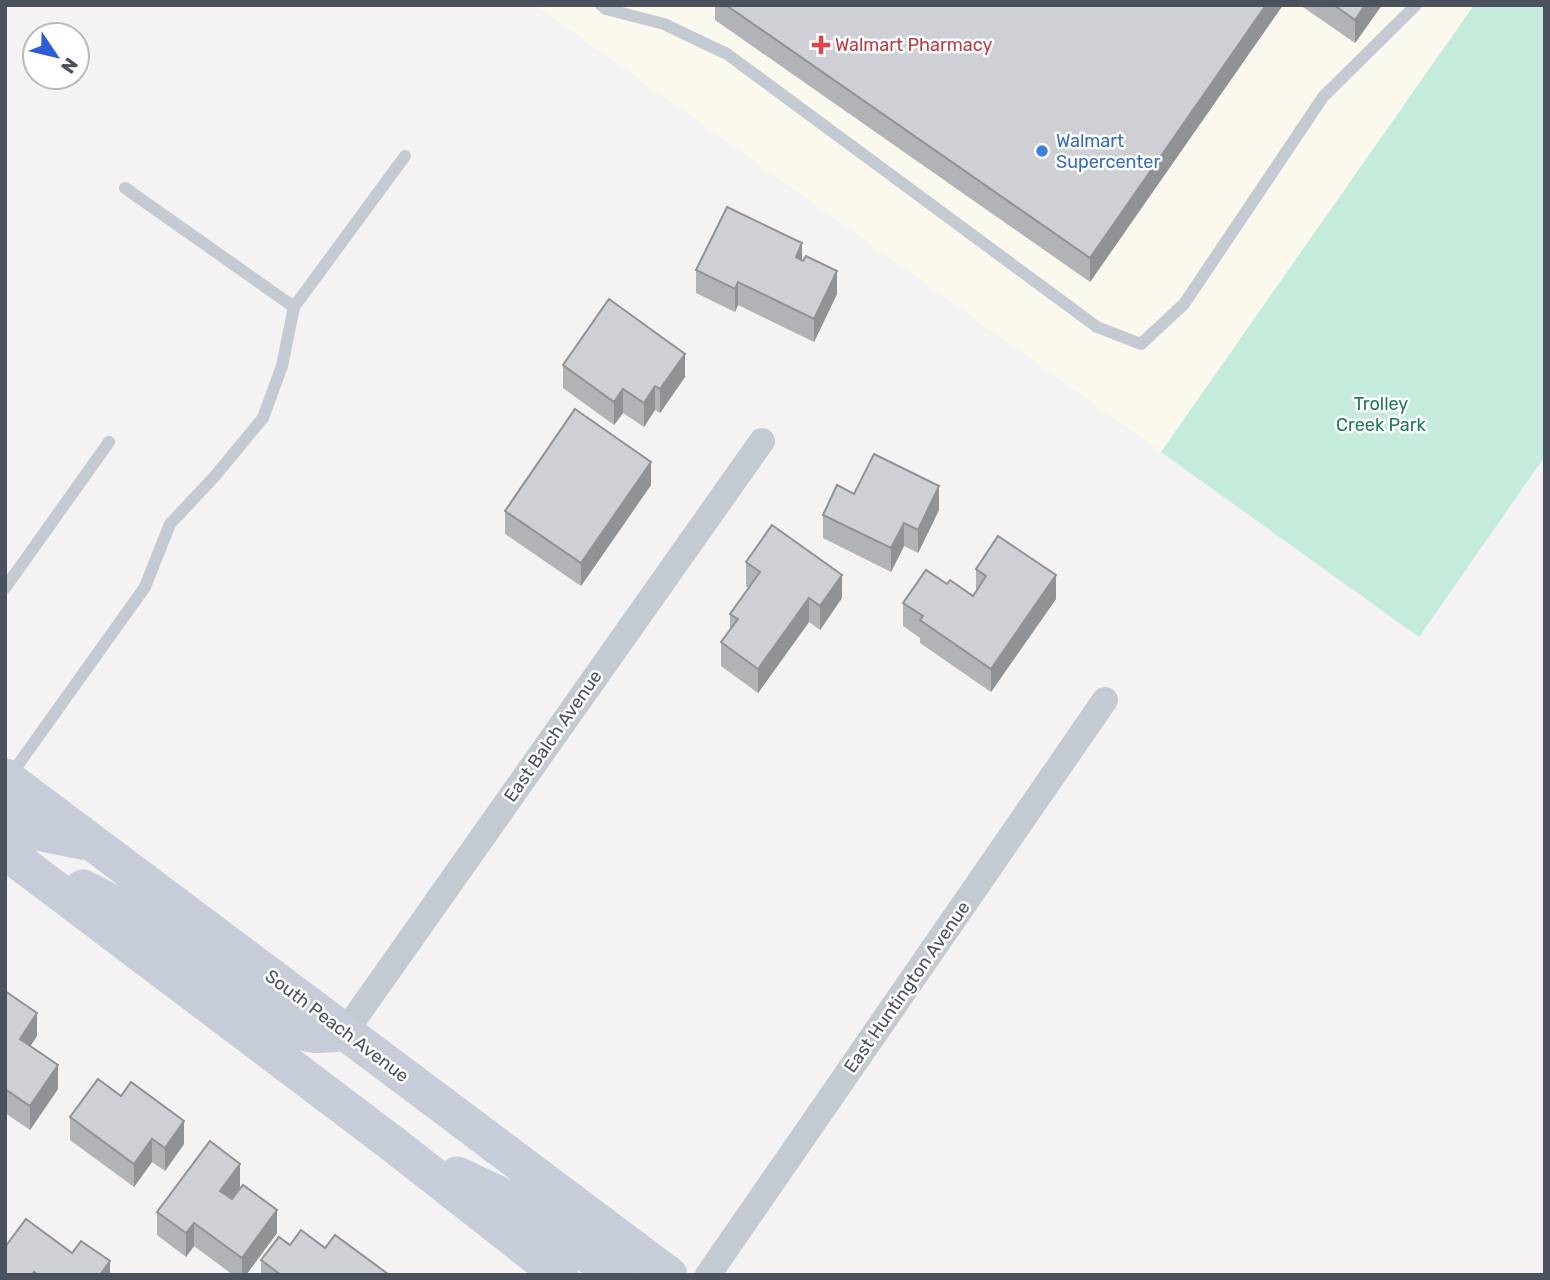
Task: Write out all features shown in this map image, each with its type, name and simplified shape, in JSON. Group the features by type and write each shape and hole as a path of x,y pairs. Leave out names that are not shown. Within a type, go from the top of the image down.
{"main road":[{"name":"South Peach Avenue","path":"6,790 94,844 669,1275"},
{"path":"8,853 141,918 285,1024 304,1035 323,1036 345,1032"},
{"path":"8,853 393,1144 560,1275"},
{"path":"393,1144 519,1204 616,1275"}],"street":[{"name":"East Balch Avenue","path":"345,1032 762,441"},
{"name":"East Huntington Avenue","path":"708,1275 1105,699"}],"lane":[{"path":"605,6 664,24 727,54 1097,327 1141,344 1184,304 1323,97 1416,5"},
{"path":"6,790 145,587 170,524 215,476 263,418 282,366 293,307 405,156"},
{"path":"125,188 293,307"},
{"path":"5,587 109,442"}],"shaded area":[{"path":"535,5 1474,5 1161,452"}],"green space":[{"name":"Trolley Creek Park","path":"1474,5 1545,5 1545,456 1419,637 1161,452"}],"building":[{"name":"Walmart Supercenter","path":"726,5 1266,5 1090,258"},
{"path":"1334,5 1365,5 1355,20"},
{"path":"727,207 802,243 796,257 803,261 806,256 837,271 814,319 738,282 735,289 696,270"},
{"path":"609,299 685,354 660,389 655,386 644,403 623,389 614,402 563,365"},
{"path":"575,409 651,462 581,563 505,511"},
{"path":"874,454 939,486 918,530 904,523 891,548 823,515 837,485 854,494"},
{"path":"772,525 842,575 820,606 809,598 758,669 721,642 738,619 730,614 760,572 746,562"},
{"path":"998,536 1056,575 991,669 920,620 923,616 903,603 926,570 947,584 950,580 973,596 986,576 976,569"},
{"path":"5,991 37,1013 20,1039 58,1065 30,1106 5,1089"},
{"path":"98,1079 121,1096 131,1082 184,1121 165,1148 152,1139 134,1164 70,1117"},
{"path":"210,1141 240,1164 220,1191 232,1199 243,1185 277,1210 242,1258 194,1223 186,1233 157,1212"},
{"path":"26,1219 72,1253 81,1241 110,1261 100,1275 38,1275 34,1272 32,1275 5,1275 5,1247"},
{"path":"301,1230 325,1248 335,1235 388,1274 281,1275 261,1260 279,1237 290,1245"}],"place":[{"name":"Walmart Pharmacy","path":"821,45"},
{"name":"Walmart Supercenter","path":"1042,151"}]}
